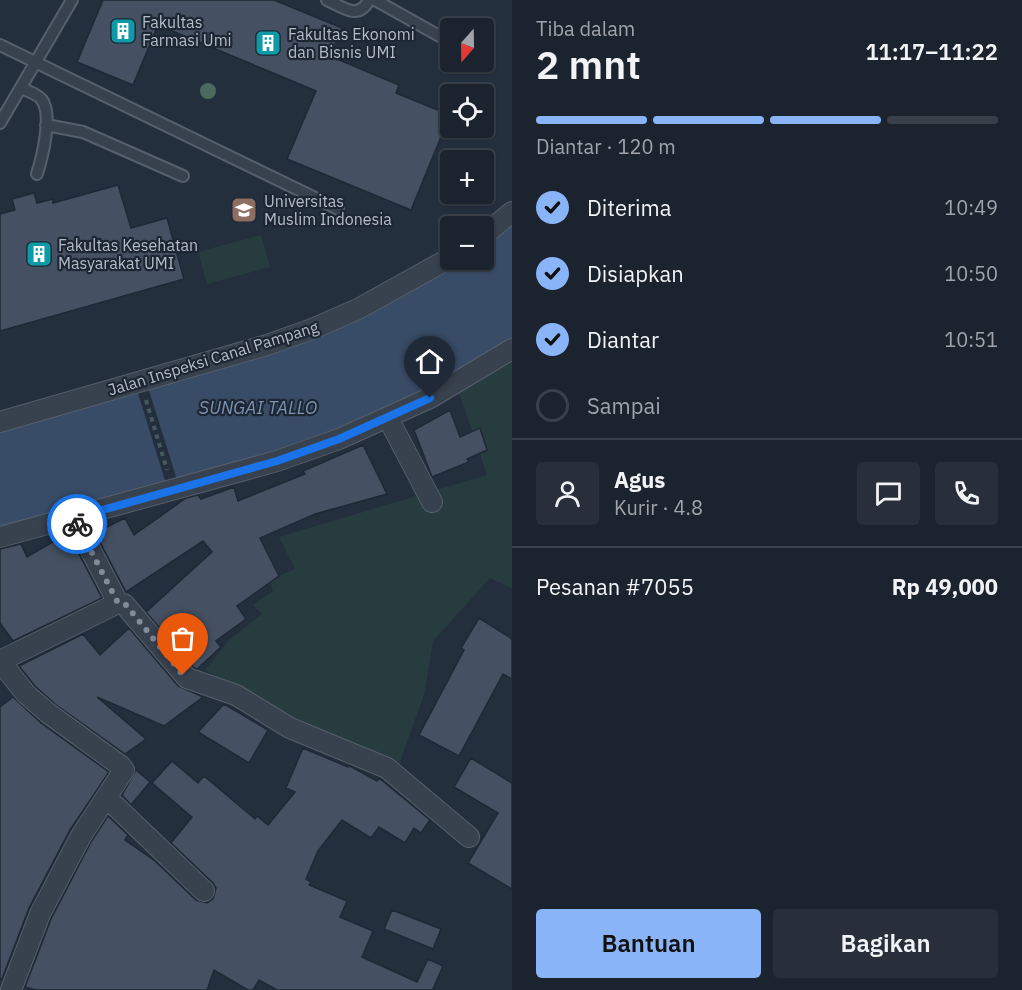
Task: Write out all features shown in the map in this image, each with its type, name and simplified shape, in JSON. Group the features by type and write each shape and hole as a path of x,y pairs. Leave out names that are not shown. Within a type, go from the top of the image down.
{"street":[{"path":"494,227 512,213"},
{"name":"Jalan Inspeksi Canal Pampang","path":"0,422 267,345 312,329 358,309 440,264"},
{"path":"0,537 277,461 339,439 430,398 512,350"},
{"path":"388,418 432,502"},
{"path":"74,518 118,603"},
{"path":"11,990 45,905 81,837 124,773 123,767 48,713 26,694 0,661 118,603 126,605 187,678 237,695 290,728 387,768 469,837"},
{"path":"107,798 204,891"}],"lane":[{"path":"0,123 72,0"},
{"path":"327,0 352,11 360,11 369,0"},
{"path":"375,0 440,36"},
{"path":"0,45 338,209"},
{"path":"21,88 41,99 45,109 46,125 37,174"},
{"path":"46,125 83,132 183,176"}],"path":[{"path":"140,382 174,490"}],"green space":[{"path":"261,235 270,267 207,284 198,252"},
{"path":"512,355 512,588 490,578 433,641 424,695 398,767 284,721 205,670 228,641 262,614 253,605 273,591 269,580 295,569 279,537 487,475 458,390"}],"water":[{"name":"SUNGAI TALLO","path":"512,222 512,340 465,370 380,412 298,446 0,531 0,429 427,279 443,270 494,270 494,238"}],"pier":[{"path":"147,384 178,483 167,487 136,387"}],"building":[{"path":"103,0 274,0 342,28 330,56 399,85 396,93 440,111 441,138 411,210 287,159 316,91 158,25 133,85 77,62"},
{"path":"118,185 131,228 167,218 184,279 0,331 0,214 15,210 12,199 34,193 37,203 53,199 53,203"},
{"path":"450,410 460,437 480,428 487,450 467,459 469,462 432,477 414,430"},
{"path":"363,445 387,494 315,514 260,538 279,576 237,606 246,619 216,641 221,647 197,669 146,612 212,552 203,541 126,592 91,525 99,522 103,529 125,518 134,535 186,498 198,495 201,499 234,487 238,501 305,474 303,471"},
{"path":"68,533 102,598 13,641 0,623 0,549 21,544 27,557"},
{"path":"479,618 512,639 512,679 503,674 459,756 419,735 464,650 461,648"},
{"path":"129,628 178,686 203,697 164,726 97,697 146,739 125,754 55,704 35,686 19,666 83,634 100,655"},
{"path":"13,697 41,723 109,772 70,830 29,908 2,979 0,979 0,707"},
{"path":"224,704 268,730 249,763 198,732"},
{"path":"303,748 350,766 377,781 379,778 430,820 421,833 414,828 405,843 379,827 371,838 342,820 318,851 306,879 311,882 309,885 347,901 340,917 373,931 362,957 417,982 428,959 443,966 433,989 435,990 277,990 259,980 253,990 248,990 214,970 207,990 36,990 25,987 51,919 91,842 108,816 128,835 125,840 155,861 196,900 207,903 213,899 216,888 213,883 171,843 192,817 152,783 172,761 198,783 204,776 255,819 257,816 268,825 295,792 286,788"},
{"path":"471,758 512,783 512,889 468,863 498,813 454,787"},
{"path":"136,770 150,782 131,805 122,795"},
{"path":"392,910 441,929 433,949 384,929"}],"way so far":[{"path":"77,524 118,603 126,605 183,675"}],"place":[{"name":"Fakultas Farmasi Umi","path":"123,31"},
{"name":"Fakultas Ekonomi dan Bisnis UMI","path":"268,43"},
{"name":"Universitas Muslim Indonesia","path":"244,210"},
{"name":"Fakultas Kesehatan Masyarakat UMI","path":"39,254"}],"route":[{"path":"77,524 74,518 277,461 339,439 430,398"}]}
